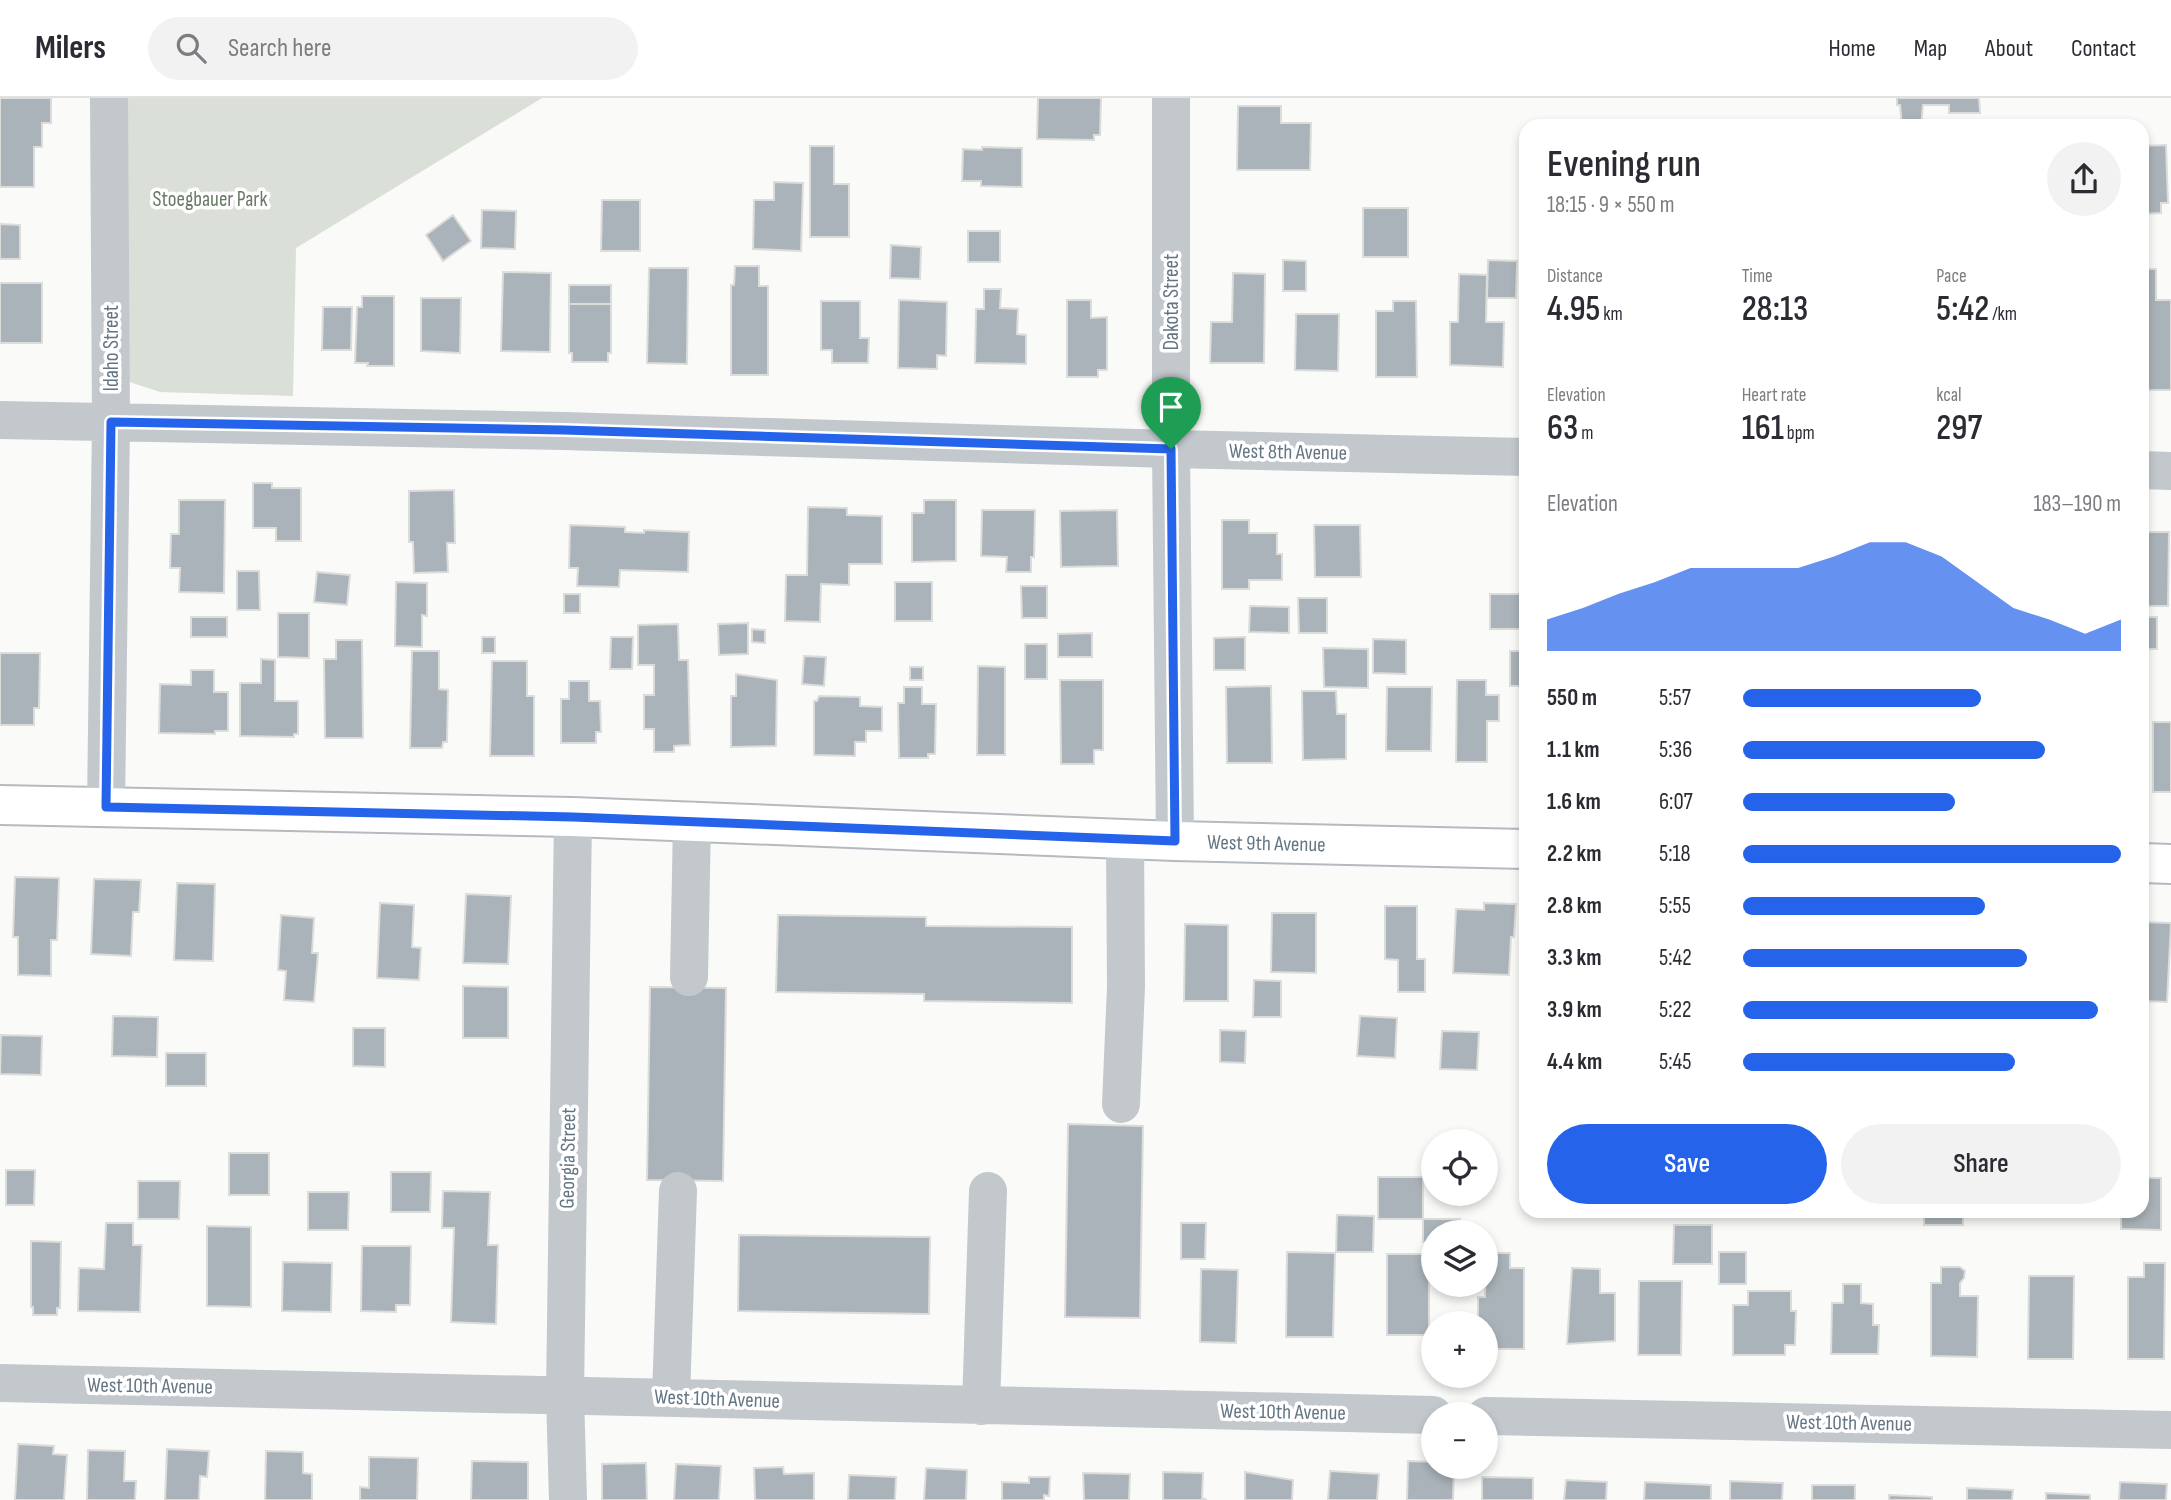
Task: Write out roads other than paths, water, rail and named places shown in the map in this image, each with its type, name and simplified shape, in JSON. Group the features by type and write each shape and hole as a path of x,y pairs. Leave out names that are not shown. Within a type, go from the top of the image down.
{"main road":[{"name":"West 9th Avenue","path":"0,805 573,817 1175,841 1519,849"},
{"path":"2149,863 2171,863"}],"street":[{"name":"Idaho Street","path":"106,807 111,422 109,98"},
{"name":"Dakota Street","path":"1171,98 1175,841"},
{"name":"West 8th Avenue","path":"0,420 564,430 1519,457"},
{"path":"2149,470 2171,471"},
{"name":"Georgia Street","path":"568,1500 565,1395 573,817"},
{"path":"689,977 692,821"},
{"path":"1121,1104 1126,987 1125,839"},
{"path":"671,1398 678,1191"},
{"path":"981,1406 988,1191"},
{"name":"West 10th Avenue","path":"0,1383 1421,1415"},
{"name":"West 10th Avenue","path":"1498,1416 2171,1430"}],"park label":[{"name":"Stoegbauer Park","path":"210,199"}]}
